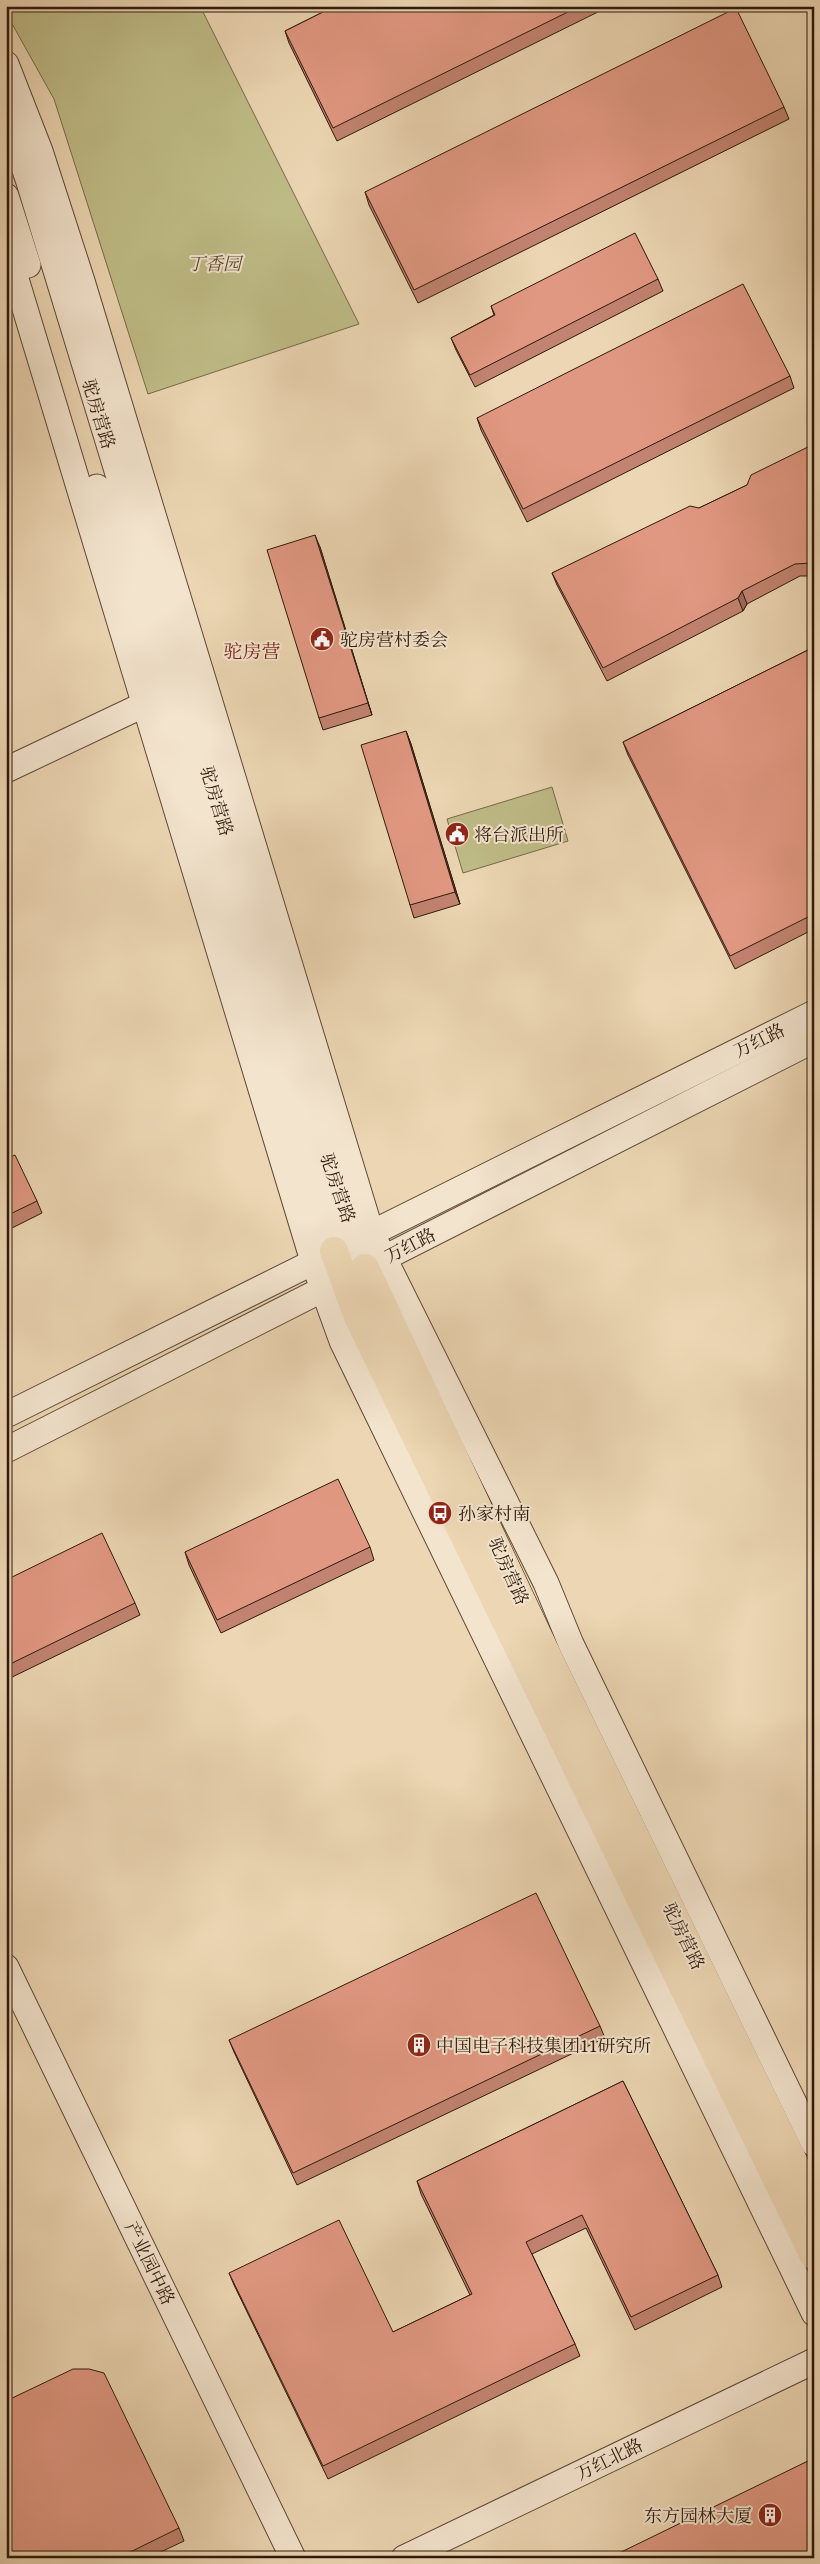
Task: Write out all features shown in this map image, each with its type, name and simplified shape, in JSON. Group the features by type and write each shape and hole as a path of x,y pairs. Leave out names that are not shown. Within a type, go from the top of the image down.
{"main road":[{"name":"驼房营路","path":"343,1246 354,1273 484,1517 547,1655 814,2204"},
{"name":"驼房营路","path":"354,1273 362,1325 814,2256"}],"street":[{"path":"6,64 40,150 82,281 343,1246 354,1273 546,1583 571,1644 814,2144"},
{"name":"驼房营路","path":"6,115 29,182 319,1134 343,1246"},
{"name":"驼房营路","path":"6,196 153,700 343,1246"},
{"path":"6,246 153,700 6,770"},
{"name":"万红路","path":"6,1415 814,1012"},
{"name":"万红路","path":"6,1450 814,1040"},
{"path":"354,1273 342,1340 405,1474 814,2313"},
{"name":"产业园中路","path":"6,1967 294,2558"},
{"name":"万红北路","path":"404,2558 814,2361"}],"green space":[{"name":"丁香园","path":"6,6 200,6 359,324 148,394 54,99 6,13"},
{"path":"552,787 568,841 463,873 447,819"}],"building":[{"path":"335,6 580,6 333,128 285,31"},
{"path":"736,8 784,107 414,290 365,192"},
{"path":"635,233 658,279 470,375 451,338 495,315 491,306"},
{"path":"743,284 790,376 523,509 477,418"},
{"path":"814,444 814,562 795,564 742,591 738,598 603,668 552,573 690,506 699,508 747,485 751,475"},
{"name":"驼房营村委会","path":"315,535 368,703 319,718 267,550"},
{"path":"814,647 814,914 730,956 623,742"},
{"path":"406,731 455,892 410,905 361,745"},
{"path":"15,1155 37,1201 6,1216 6,1159"},
{"path":"338,1479 370,1547 217,1620 185,1552"},
{"path":"102,1533 135,1603 6,1666 6,1580"},
{"name":"中国电子科技集团11研究所","path":"536,1893 600,2026 293,2173 229,2040"},
{"path":"623,2081 718,2275 631,2317 582,2215 526,2242 575,2344 323,2466 229,2273 339,2220 393,2332 472,2294 417,2181"},
{"path":"73,2369 89,2369 104,2373 179,2528 118,2558 6,2558 6,2401"},
{"name":"东方园林大厦","path":"810,2460 814,2468 814,2558 614,2558 613,2556"}],"place":[{"name":"驼房营村委会","path":"322,639"},
{"name":"将台派出所","path":"457,834"},
{"name":"孙家村南","path":"440,1513"},
{"name":"中国电子科技集团11研究所","path":"419,2045"},
{"name":"东方园林大厦","path":"770,2515"}],"district":[{"name":"驼房营","path":"252,651"}]}
